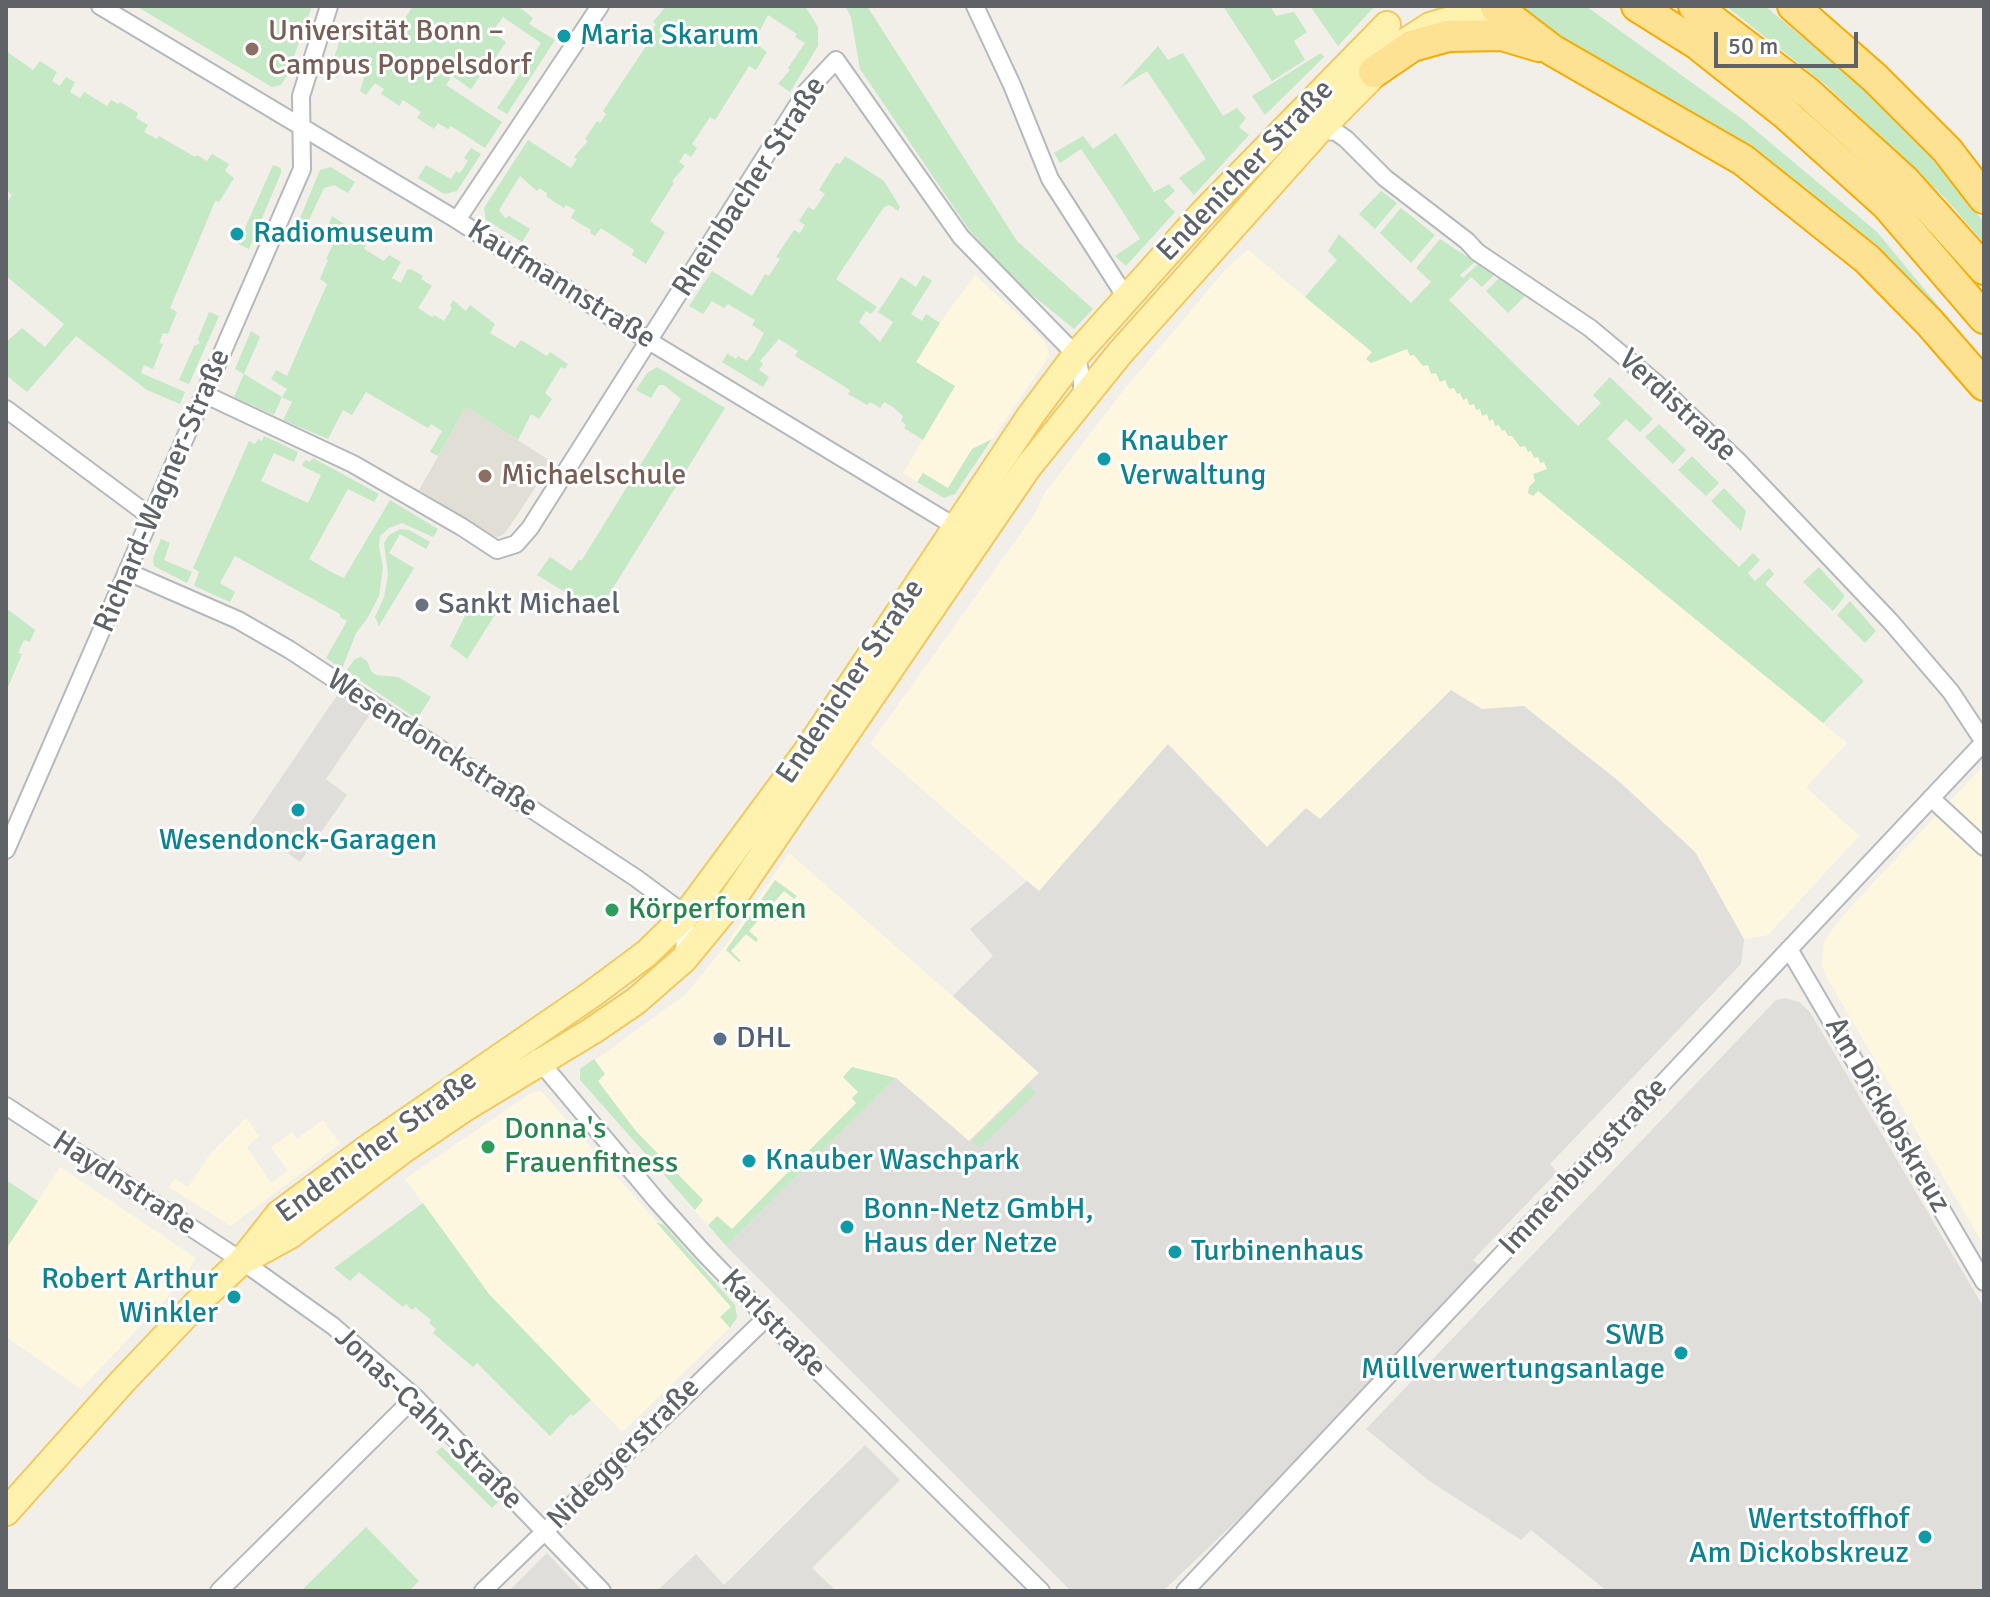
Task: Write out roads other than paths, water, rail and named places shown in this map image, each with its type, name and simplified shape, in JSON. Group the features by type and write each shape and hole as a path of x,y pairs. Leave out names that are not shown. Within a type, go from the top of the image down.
{"highway":[{"path":"1637,6 1696,43 1798,125 1886,204 1984,318"},
{"path":"1694,6 1808,93 1904,180 1984,269"},
{"path":"1793,6 1875,78 1947,150 1984,198"},
{"path":"1496,7 1552,50 1743,160 1867,259 1930,323 1984,385"},
{"path":"1374,72 1412,46 1448,36 1502,35 1552,50"}],"main road":[{"name":"Endenicher Straße","path":"242,1261 290,1235 404,1149 463,1109 636,1001 684,959 730,903 1028,467 1119,354 1319,130 1407,41 1430,26 1496,7"},
{"name":"Endenicher Straße","path":"6,1512 122,1382 242,1261 279,1214 647,953 686,915 805,754 1031,415 1076,355 1392,16"},
{"name":"Endenicher Straße","path":"1374,72 1392,16"}],"street":[{"name":"Kaufmannstraße","path":"100,6 457,220 649,341 956,527 975,547"},
{"name":"Richard-Wagner-Straße","path":"6,850 302,169 301,96 329,6"},
{"path":"457,220 600,6"},
{"path":"975,6 1012,85 1050,179 1127,299"},
{"name":"Rheinbacher Straße","path":"206,395 353,464 497,550 516,544 530,528 806,92 836,60 961,237 1076,355"},
{"name":"Verdistraße","path":"1319,130 1336,132 1346,139 1385,178 1477,252 1590,328 1657,384 1738,461 1881,611 1951,692 1984,742"},
{"path":"1076,355 1082,379 1082,399"},
{"path":"6,409 151,517"},
{"name":"Wesendonckstraße","path":"128,572 238,620 290,650 636,878 686,915"},
{"name":"Immenburgstraße","path":"1185,1591 1984,742"},
{"path":"1931,798 1984,847"},
{"path":"684,959 686,915"},
{"name":"Am Dickobskreuz","path":"1789,949 1984,1282"},
{"name":"Karlstraße","path":"524,1041 666,1212 766,1318 1041,1591"},
{"name":"Haydnstraße","path":"6,1106 242,1261"},
{"name":"Jonas-Cahn-Straße","path":"242,1261 333,1326 415,1397 602,1591"},
{"name":"Nideggerstraße","path":"483,1591 766,1318"},
{"path":"219,1591 415,1397"}],"place":[{"name":"Maria Skarum","path":"564,36"},
{"name":"Universität Bonn – Campus Poppelsdorf","path":"252,49"},
{"name":"Radiomuseum","path":"237,234"},
{"name":"Knauber Verwaltung","path":"1104,459"},
{"name":"Michaelschule","path":"485,476"},
{"name":"Sankt Michael","path":"422,605"},
{"name":"Wesendonck-Garagen","path":"298,810"},
{"name":"Körperformen","path":"612,910"},
{"name":"DHL","path":"720,1039"},
{"name":"Donna's Frauenfitness","path":"488,1147"},
{"name":"Knauber Waschpark","path":"749,1161"},
{"name":"Bonn-Netz GmbH, Haus der Netze","path":"847,1227"},
{"name":"Turbinenhaus","path":"1175,1252"},
{"name":"Robert Arthur Winkler","path":"234,1297"},
{"name":"SWB Müllverwertungsanlage","path":"1681,1353"},
{"name":"Wertstoffhof Am Dickobskreuz","path":"1925,1537"}]}
